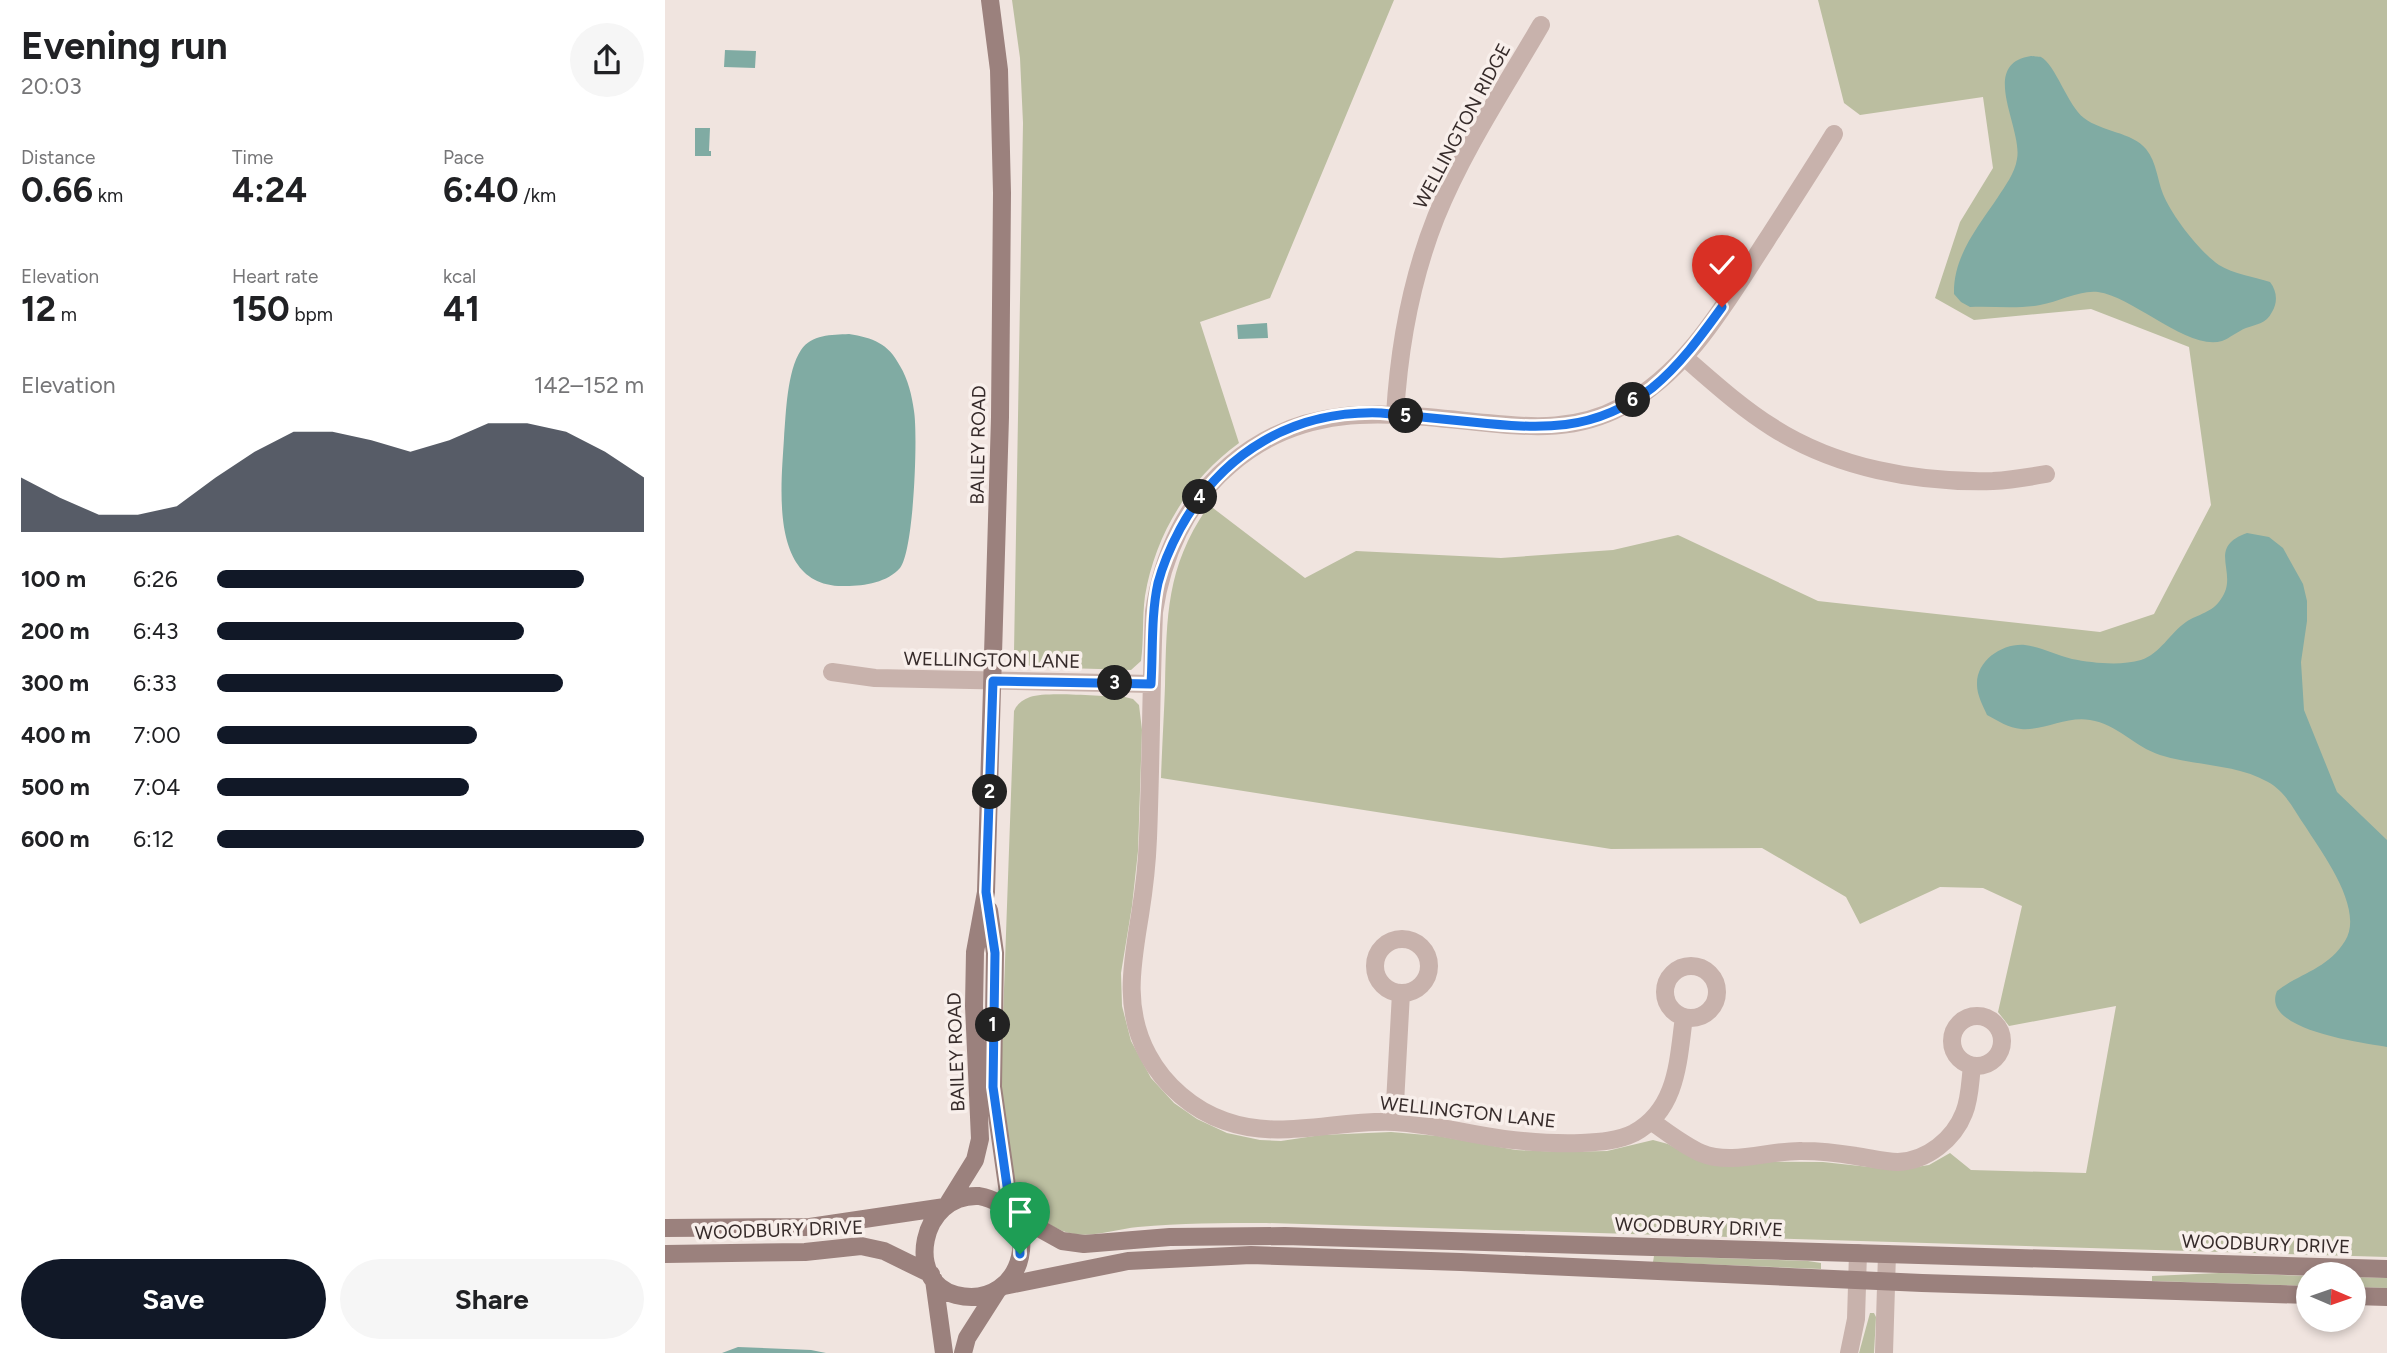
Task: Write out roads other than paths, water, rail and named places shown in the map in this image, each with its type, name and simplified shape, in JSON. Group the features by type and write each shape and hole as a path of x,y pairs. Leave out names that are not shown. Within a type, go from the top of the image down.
{"main road":[{"name":"BAILEY ROAD","path":"947,1205 975,1160 979,1147 974,1006 975,952 986,892 1000,416 1002,146 999,70 990,0"},
{"name":"BAILEY ROAD","path":"986,892 995,953 993,1087 1013,1217"},
{"path":"944,1353 932,1277 926,1262 925,1240 930,1225 947,1205 959,1198 979,1196 1002,1205 1013,1217 1019,1229 1020,1254 1016,1271 1000,1289 967,1338 963,1353"},
{"name":"WOODBURY DRIVE","path":"665,1228 810,1227 947,1205"},
{"name":"WOODBURY DRIVE","path":"1013,1217 1058,1239 1084,1244 1170,1237 1258,1235 2387,1269"},
{"name":"WOODBURY DRIVE","path":"665,1254 805,1252 861,1246 884,1251 932,1277"},
{"path":"932,1277 946,1291 956,1295 980,1296 1000,1289 1128,1261 1232,1255 1489,1263 1857,1281 2296,1295"},
{"path":"2366,1296 2387,1297"}],"street":[{"name":"WELLINGTON RIDGE","path":"1395,415 1401,350 1410,300 1433,224 1464,158 1541,25"},
{"name":"WELLINGTON LANE","path":"1684,1017 1674,1084 1660,1111 1635,1132 1610,1141 1561,1143 1502,1139 1462,1130 1394,1122 1285,1130 1248,1128 1224,1121 1188,1101 1159,1074 1147,1053 1137,1031 1130,986 1145,876 1154,612 1158,582 1180,529 1216,477 1255,445 1295,426 1343,415 1395,415 1535,428 1577,423 1610,412 1652,388 1684,357 1744,275 1835,134"},
{"path":"1684,357 1728,396 1772,427 1799,442 1839,458 1884,472 1916,477 1995,481 2046,474"},
{"name":"WELLINGTON LANE","path":"832,672 875,678 1151,684"},
{"path":"1394,1122 1401,993"},
{"path":"1651,1121 1701,1153 1717,1157 1799,1151 1831,1152 1881,1161 1910,1160 1942,1145 1954,1131 1967,1104 1972,1066"},
{"path":"1849,1353 1855,1325 1858,1253"},
{"path":"1884,1353 1887,1254"}],"water":[{"path":"725,50 756,51 755,68 724,67"},
{"path":"2031,56 2041,57 2046,61 2084,118 2133,139 2146,149 2155,165 2163,194 2173,212 2211,259 2231,271 2270,282 2276,300 2267,319 2222,341 2208,342 2177,331 2128,303 2098,292 2023,307 1970,307 1961,302 1954,294 1962,255 2009,179 2017,159 2017,146 2006,99 2007,71 2015,61"},
{"path":"695,128 710,128 711,156 695,156"},
{"path":"1267,323 1268,338 1238,339 1237,325"},
{"path":"849,334 879,343 895,358 911,394 915,443 912,517 905,557 900,568 889,577 876,582 846,586 821,583 803,571 792,554 785,532 782,483 788,392 796,359 805,345 816,338"},
{"path":"2247,533 2269,537 2283,548 2303,584 2307,601 2301,662 2304,710 2337,792 2387,840 2387,1047 2337,1038 2298,1025 2284,1016 2276,1004 2277,991 2330,958 2345,941 2350,928 2350,913 2339,882 2280,791 2268,782 2243,772 2160,755 2100,722 2081,719 2030,729 2012,727 1987,715 1978,693 1978,676 1986,661 2000,650 2017,645 2097,663 2125,663 2148,657 2186,622 2209,610 2221,599 2226,589 2225,554 2228,546"},
{"path":"738,1347 811,1350 826,1353 722,1353"}]}
